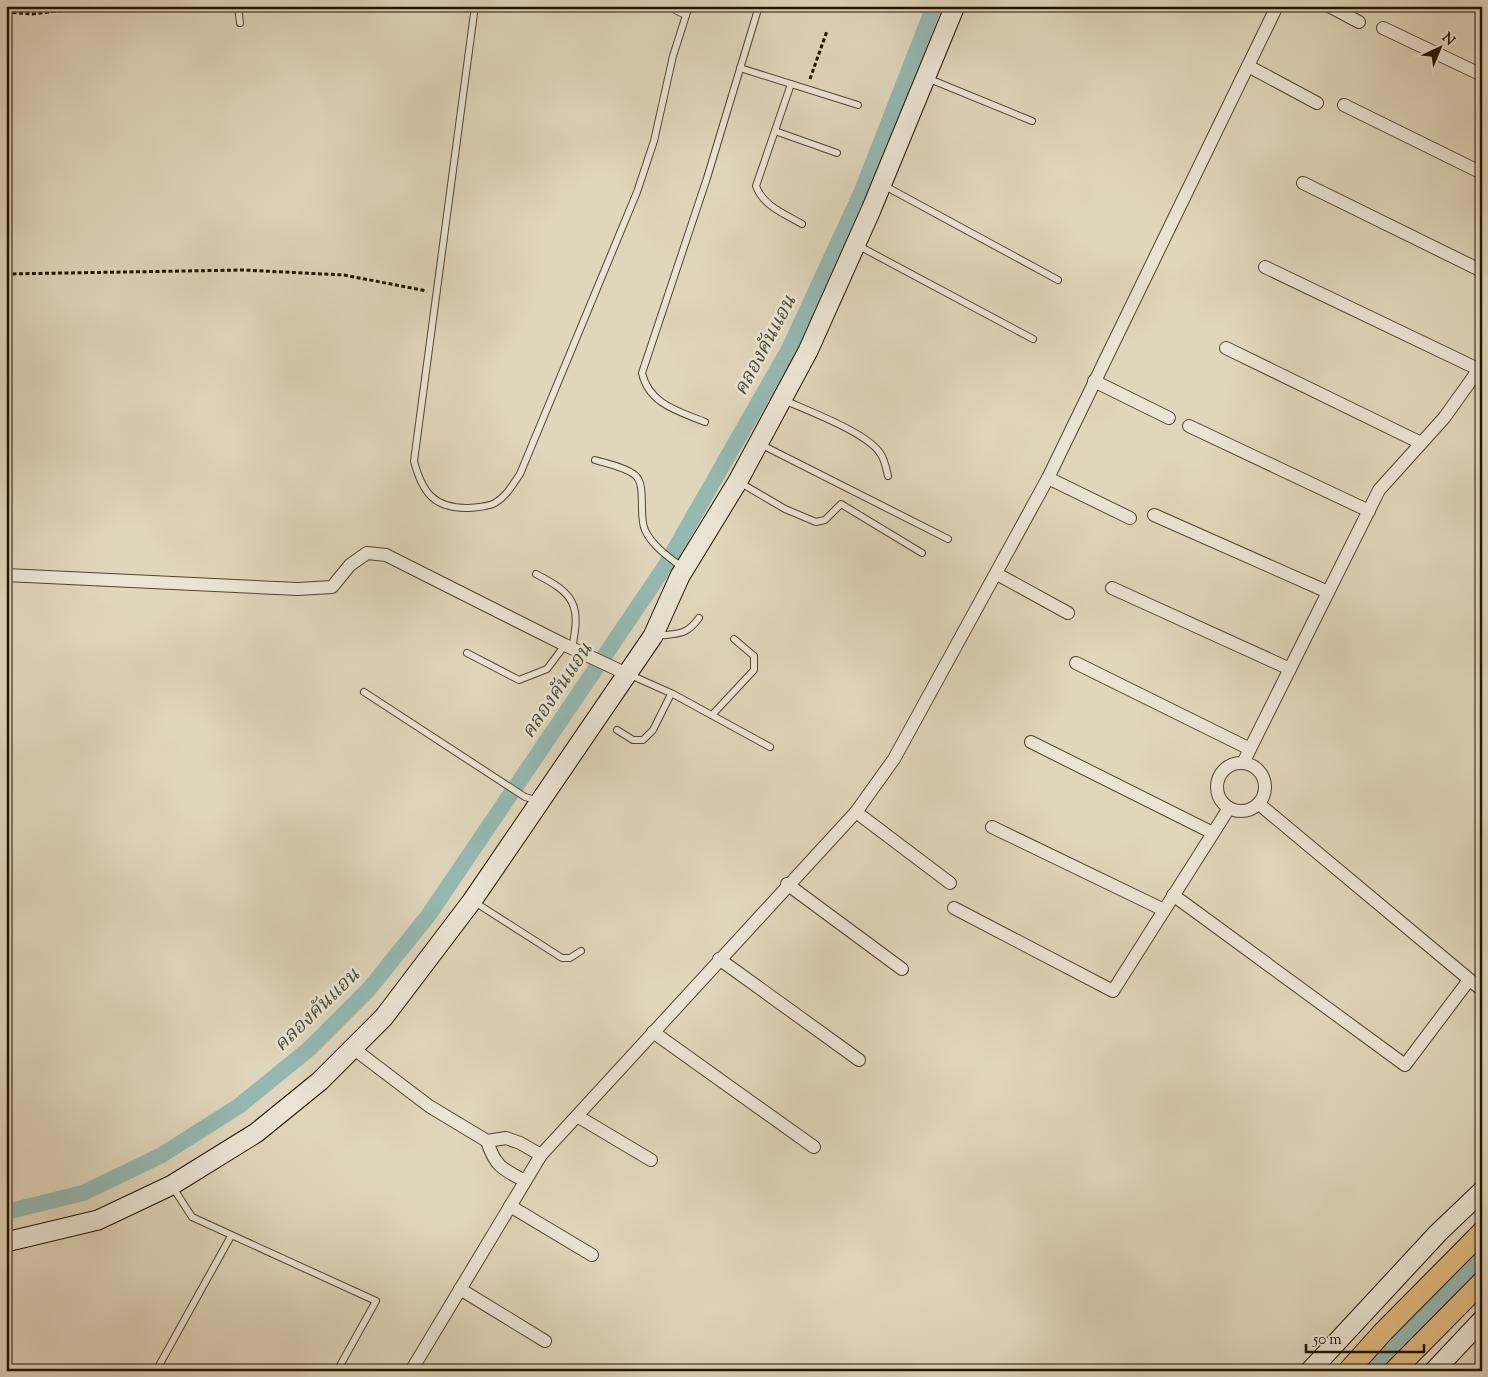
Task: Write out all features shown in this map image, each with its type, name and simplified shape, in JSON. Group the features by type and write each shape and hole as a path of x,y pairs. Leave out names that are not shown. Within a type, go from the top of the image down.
{"main road":[{"path":"1348,1371 1383,1332 1482,1232"},
{"path":"1394,1371 1482,1282"}],"street":[{"path":"6,1242 98,1220 172,1185 256,1133 354,1049 384,1017 472,901 533,799 627,674 653,636 679,564 738,481 808,351 882,184 955,6"},
{"path":"411,1371 541,1155 787,884 856,812 894,759 1048,478 1277,6"},
{"path":"1329,6 1359,22"},
{"path":"1383,28 1482,74"},
{"path":"1248,66 1317,103"},
{"path":"1344,105 1482,173"},
{"path":"1303,183 1482,271"},
{"path":"1243,763 1379,490 1444,418 1480,367 1264,267"},
{"path":"1226,348 1421,443"},
{"path":"1094,381 1169,418"},
{"path":"1189,426 1369,511"},
{"path":"1048,478 1130,518"},
{"path":"1154,515 1328,592"},
{"path":"6,575 315,588 332,587 350,565 367,553 386,555 627,674"},
{"path":"997,574 1068,614"},
{"path":"1112,588 1290,669"},
{"path":"1076,663 1250,750"},
{"path":"1031,742 1213,834"},
{"path":"1243,763 1257,769 1262,775 1265,789 1259,804 1245,811 1229,808 1218,796 1218,779 1228,766 1243,763"},
{"path":"1259,804 1482,990"},
{"path":"954,908 1113,991 1229,808"},
{"path":"856,812 950,883"},
{"path":"992,827 1164,910"},
{"path":"787,884 902,970"},
{"path":"1173,895 1405,1065 1469,980"},
{"path":"719,959 859,1060"},
{"path":"653,1032 814,1147"},
{"path":"354,1049 429,1106 487,1141 506,1138 520,1143 541,1155"},
{"path":"577,1116 651,1160"},
{"path":"487,1141 493,1160 507,1172 525,1181"},
{"path":"1310,1371 1438,1233 1482,1191"},
{"path":"510,1206 592,1255"},
{"path":"460,1290 545,1341"},
{"path":"1434,1371 1482,1320"}],"lane":[{"path":"238,6 240,23"},
{"path":"475,6 414,461 418,477 426,492 440,504 457,508 477,508 495,503 508,492 520,474 581,331 636,192 654,141 673,56 689,6"},
{"path":"668,6 685,15"},
{"path":"705,422 672,409 654,398 644,384 642,373 707,178 759,6"},
{"path":"740,68 858,105"},
{"path":"926,78 1032,121"},
{"path":"791,84 756,186 760,195 770,206 802,224"},
{"path":"775,130 837,152"},
{"path":"882,184 1058,280"},
{"path":"856,244 1033,339"},
{"path":"783,399 842,427 873,445 885,463 888,476"},
{"path":"759,444 948,539"},
{"path":"596,460 626,470 636,476 641,484 641,517 645,532 654,544 679,564"},
{"path":"738,481 785,509 816,522 825,520 841,504 847,506 922,553"},
{"path":"467,653 519,680 547,669 572,648 577,626 574,606 561,587 536,574"},
{"path":"653,636 681,634 691,628 699,618"},
{"path":"712,715 754,670 756,663 754,656 734,640"},
{"path":"627,674 671,694 770,747"},
{"path":"364,692 504,784 533,799"},
{"path":"617,730 632,740 644,740 652,730 671,694"},
{"path":"472,901 562,958 570,958 580,951"},
{"path":"172,1185 192,1217 376,1300 337,1371"},
{"path":"156,1371 231,1236"}],"path":[{"path":"18,13 20,6"},
{"path":"6,12 32,14 103,6"},
{"path":"807,89 827,31"},
{"path":"6,274 252,271 344,275 437,292"}],"waterway":[{"name":"คลองคันแอน","path":"6,1212 83,1193 160,1156 239,1106 309,1049 369,989 428,916 664,568 789,349 862,191 934,6"},
{"path":"1371,1371 1482,1258"}]}
